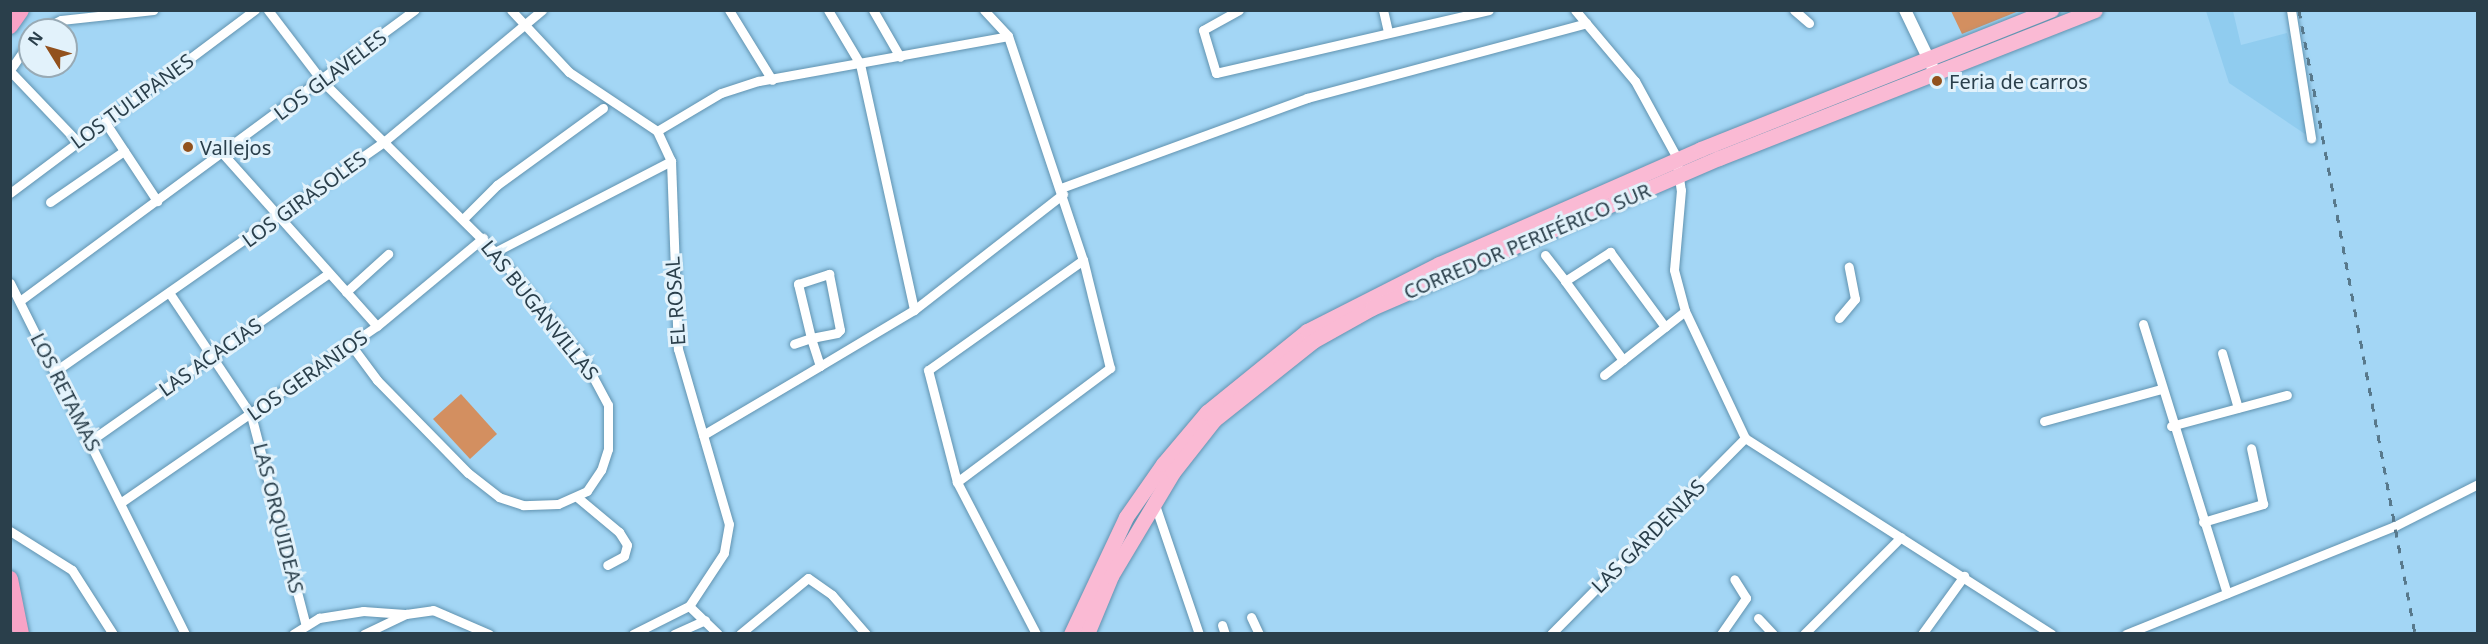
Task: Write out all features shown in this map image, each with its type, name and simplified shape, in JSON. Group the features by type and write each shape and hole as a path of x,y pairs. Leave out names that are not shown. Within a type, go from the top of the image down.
{"highway":[{"path":"10,26 21,10"},
{"path":"10,579 21,633"}],"main road":[{"name":"CORREDOR PERIFÉRICO SUR","path":"1071,633 1126,517 1207,412 1249,375 1307,331 1370,296 1677,161 2051,10"},
{"name":"CORREDOR PERIFÉRICO SUR","path":"1087,633 1110,576 1154,502 1214,420 1313,340 1392,299 1679,176 2095,10"}],"street":[{"path":"78,18 153,10"},
{"name":"LOS TULIPANES","path":"10,193 255,10"},
{"name":"LAS BUGANVILLAS","path":"268,10 322,81 386,140 483,238 585,362 608,405 605,459 587,491 577,497"},
{"name":"LOS GLAVELES","path":"21,300 224,155 415,10"},
{"path":"511,10 569,72 657,131 721,93 772,80 1008,36"},
{"name":"LOS GIRASOLES","path":"54,372 280,218 386,140 542,10"},
{"path":"729,10 772,80"},
{"path":"828,10 860,64 914,310"},
{"path":"873,10 900,57"},
{"path":"957,482 1110,368 1083,260 1062,191 1008,36 984,10"},
{"path":"1239,10 1203,30 1216,73 1451,15 1489,10"},
{"path":"1383,10 1388,32"},
{"path":"1575,10 1635,81 1677,161 1679,176 1674,270 1685,311 1745,438 2052,633"},
{"path":"1794,10 1809,23"},
{"path":"1905,10 1935,73"},
{"path":"2291,10 2311,138"},
{"path":"703,435 914,310 1062,191 1307,98 1586,23"},
{"path":"10,70 77,141"},
{"path":"464,218 497,185 603,108"},
{"path":"105,122 157,201"},
{"name":"EL ROSAL","path":"657,131 671,161 678,349 729,524 727,539 688,606"},
{"path":"50,201 124,151"},
{"path":"224,155 377,326"},
{"path":"495,252 671,161"},
{"name":"LOS GERANIOS","path":"123,501 351,345 483,238"},
{"path":"1565,281 1610,252 1665,327"},
{"path":"346,292 388,254"},
{"path":"1545,255 1623,360"},
{"path":"1036,633 957,482 928,370 1083,260"},
{"path":"1839,318 1855,299 1849,267"},
{"name":"LAS ACACIAS","path":"90,441 329,273"},
{"path":"794,344 811,338 837,333 841,327 829,274 798,284 811,338 820,366"},
{"name":"LOS RETAMAS","path":"10,283 21,300 54,372 123,501 185,633"},
{"name":"LAS ORQUIDEAS","path":"170,294 251,415 304,623"},
{"path":"1604,375 1685,311"},
{"path":"2143,324 2171,426 2227,593"},
{"path":"351,345 377,380 468,473 499,497 523,505 577,497 619,532 627,545 624,556 607,565"},
{"path":"2222,353 2238,408"},
{"path":"2044,421 2161,389"},
{"path":"2171,426 2287,395"},
{"name":"LAS GARDENIAS","path":"1551,633 1745,438"},
{"path":"2203,522 2263,504 2251,448"},
{"path":"2126,633 2395,526 2478,484"},
{"path":"1154,502 1199,633"},
{"path":"10,531 72,570 113,633"},
{"path":"1804,633 1901,537"},
{"path":"1922,633 1964,576"},
{"path":"740,633 808,578 832,595 866,633"},
{"path":"1721,633 1746,598 1734,579"},
{"path":"633,633 688,606 718,633"},
{"path":"292,633 304,623 363,611 406,614 433,610 489,633"},
{"path":"364,633 406,614"},
{"path":"1251,617 1259,633"},
{"path":"1758,618 1773,633"},
{"path":"674,633 705,620"}],"shaded area":[{"path":"1951,11 2019,11 1962,34"},
{"path":"2206,11 2233,11 2241,45 2287,33 2311,138 2229,83"},
{"path":"461,394 497,434 470,459 433,419"}],"railway":[{"path":"2299,10 2415,634"}],"place":[{"name":"Feria de carros","path":"1937,81"},
{"name":"Vallejos","path":"188,147"}]}
